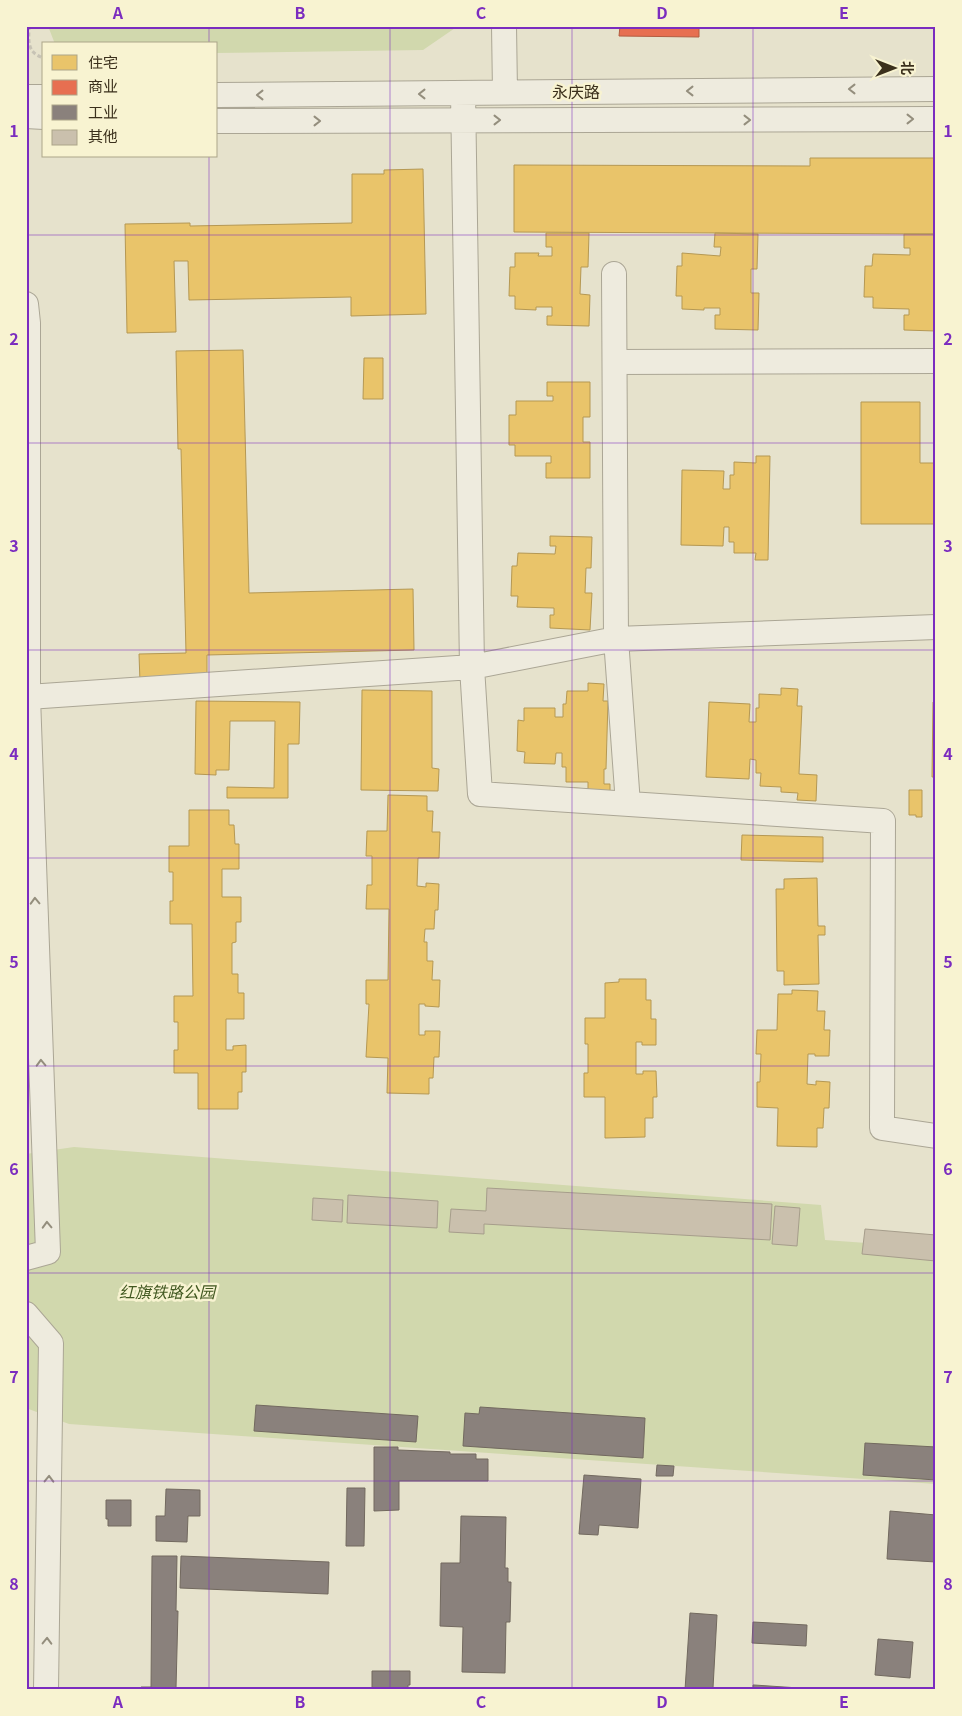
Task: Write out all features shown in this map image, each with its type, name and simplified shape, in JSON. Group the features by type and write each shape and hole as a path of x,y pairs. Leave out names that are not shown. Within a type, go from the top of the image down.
{"street":[{"path":"504,26 505,92"},
{"name":"永庆路","path":"218,95 936,89"},
{"path":"463,93 472,667 480,794 883,821 882,1128 936,1136"},
{"path":"26,97 42,97"},
{"path":"26,116 42,118"},
{"name":"永庆路","path":"218,121 936,119"},
{"path":"614,274 616,639 628,804"},
{"path":"26,304 28,322 28,697 48,1252 26,1258"},
{"path":"615,362 936,361"},
{"path":"28,697 472,667 616,639 936,627"},
{"path":"26,1314 51,1344 46,1690"}],"path":[{"path":"28,29 28,43 32,50 42,58"}],"green space":[{"path":"48,26 458,26 423,50 218,53 218,42 54,42"},
{"name":"红旗铁路公园","path":"74,1147 821,1205 825,1240 936,1248 936,1484 69,1424 26,1408 26,1154"}],"building: 住宅":[{"path":"810,158 936,158 936,234 514,232 514,165 810,166"},
{"path":"423,169 426,314 351,316 351,297 189,300 188,261 174,261 176,332 127,333 125,224 190,223 190,226 352,223 352,174 384,174 384,170"},
{"path":"546,233 589,233 588,267 581,267 580,294 590,295 589,326 547,325 547,316 552,316 552,307 536,307 536,310 515,309 515,296 509,296 510,267 515,267 515,253 539,253 538,256 552,256 552,247 546,247"},
{"path":"715,233 758,234 757,269 751,269 751,293 759,293 758,330 715,329 715,315 720,315 720,308 704,308 704,310 682,309 682,296 676,296 677,266 682,266 682,253 720,256 721,247 714,247"},
{"path":"904,234 936,234 936,331 904,330 904,315 909,315 909,309 873,308 873,297 864,297 865,266 872,266 873,254 910,255 910,248 904,248"},
{"path":"243,350 249,593 413,589 414,650 207,655 207,681 140,682 139,654 186,653 181,449 178,449 176,351"},
{"path":"364,358 383,358 383,399 363,399"},
{"path":"547,382 590,382 590,417 583,417 583,442 590,442 590,478 546,478 546,463 551,463 551,456 515,456 515,445 509,445 509,415 516,415 516,401 553,401 553,396 547,396"},
{"path":"861,402 920,402 920,463 936,463 936,524 861,524"},
{"path":"756,456 770,456 768,560 755,560 756,553 734,553 734,542 729,542 729,527 724,527 723,546 681,545 682,470 724,471 723,489 730,489 730,475 734,475 734,462 756,463"},
{"path":"550,536 592,537 591,568 586,568 585,593 592,593 590,630 550,628 550,615 554,615 554,608 517,607 518,596 511,596 512,566 517,566 518,553 555,554 556,546 550,546"},
{"path":"588,683 604,684 603,701 608,701 604,784 610,784 610,792 574,802 574,788 588,789 588,782 566,782 566,767 562,767 562,753 556,753 555,764 524,763 525,752 517,751 518,720 524,721 524,708 555,708 555,717 563,717 563,704 566,704 567,691 588,691"},
{"path":"781,688 798,689 797,706 802,706 799,774 817,775 816,801 797,800 798,793 781,792 781,787 760,786 761,773 756,773 756,760 750,759 749,779 706,777 709,702 750,704 749,722 756,722 759,694 781,695"},
{"path":"362,690 432,691 432,768 439,769 438,791 361,790"},
{"path":"196,701 300,702 299,744 288,744 288,798 227,798 227,787 274,788 275,721 230,721 229,770 216,770 216,775 195,774"},
{"path":"933,702 936,702 936,777 932,777"},
{"path":"909,790 922,790 922,817 909,815"},
{"path":"388,795 427,796 427,811 433,811 432,832 440,832 439,858 418,858 417,886 426,887 426,883 439,884 438,910 435,910 434,929 425,929 424,942 427,942 427,961 433,961 432,980 440,980 439,1007 419,1004 419,1035 425,1035 425,1031 440,1031 439,1057 434,1057 433,1078 429,1078 429,1094 387,1093 388,1058 366,1057 369,1004 366,1004 366,980 388,980 389,909 366,909 367,885 372,885 372,856 366,856 367,831 387,831"},
{"path":"189,810 229,810 229,825 234,825 235,844 239,844 239,869 222,869 222,897 241,897 241,922 236,922 236,942 232,943 232,974 238,974 238,993 244,993 244,1019 226,1019 226,1050 233,1050 233,1046 246,1045 246,1072 242,1072 242,1092 238,1092 238,1109 198,1109 198,1073 174,1073 174,1050 178,1050 178,1022 174,1022 174,996 193,996 192,924 170,924 170,901 173,901 173,872 169,872 169,846 189,846"},
{"path":"742,835 823,837 823,862 741,860"},
{"path":"817,878 818,926 825,926 825,935 818,935 819,984 784,985 784,971 777,971 776,889 784,889 784,879"},
{"path":"619,979 646,979 646,1000 651,1000 651,1019 656,1019 656,1045 642,1045 642,1042 636,1042 636,1074 643,1074 643,1071 656,1071 657,1097 653,1097 653,1118 645,1118 645,1137 605,1138 605,1097 584,1097 584,1073 588,1073 588,1044 585,1044 585,1018 605,1018 605,983 619,982"},
{"path":"792,990 818,991 817,1011 825,1011 824,1030 830,1030 829,1056 808,1054 807,1084 816,1085 816,1081 830,1082 829,1108 824,1108 823,1128 817,1128 817,1147 777,1146 778,1108 757,1107 757,1082 760,1082 761,1054 756,1054 757,1030 777,1030 778,994 792,994"}],"building: 商业":[{"path":"620,26 699,26 699,37 619,36"}],"building: 工业":[{"path":"256,1405 418,1416 416,1442 254,1431"},
{"path":"480,1407 645,1418 643,1458 463,1446 465,1413 479,1414"},
{"path":"865,1443 936,1447 936,1480 863,1475"},
{"path":"374,1447 398,1447 398,1450 450,1452 450,1454 476,1454 476,1459 488,1459 488,1481 399,1481 399,1510 374,1511"},
{"path":"657,1465 674,1466 673,1476 656,1476"},
{"path":"584,1475 641,1479 638,1528 599,1525 598,1535 579,1534"},
{"path":"347,1488 365,1488 364,1546 346,1546"},
{"path":"166,1489 200,1490 200,1516 188,1516 187,1542 156,1541 156,1516 165,1516"},
{"path":"106,1500 131,1500 131,1526 108,1526"},
{"path":"890,1511 936,1515 936,1562 887,1559"},
{"path":"461,1516 506,1517 505,1568 508,1568 508,1582 511,1582 510,1622 506,1622 505,1673 462,1672 463,1627 440,1626 441,1563 460,1563"},
{"path":"152,1556 177,1556 176,1611 178,1611 176,1688 174,1690 141,1690 141,1687 151,1687"},
{"path":"181,1556 329,1562 328,1594 180,1588"},
{"path":"690,1613 717,1615 713,1688 740,1690 685,1690"},
{"path":"753,1622 807,1625 806,1646 752,1643"},
{"path":"878,1639 913,1642 910,1678 875,1675"},
{"path":"372,1671 410,1671 408,1690 372,1690"},
{"path":"753,1685 799,1688 799,1690 753,1690"}],"building: 其他":[{"path":"487,1188 772,1204 770,1240 484,1224 484,1234 449,1232 451,1209 486,1211"},
{"path":"348,1195 438,1201 437,1228 347,1223"},
{"path":"313,1198 343,1200 342,1222 312,1220"},
{"path":"775,1206 800,1208 797,1246 772,1244"},
{"path":"865,1229 936,1235 936,1261 862,1254"}]}
